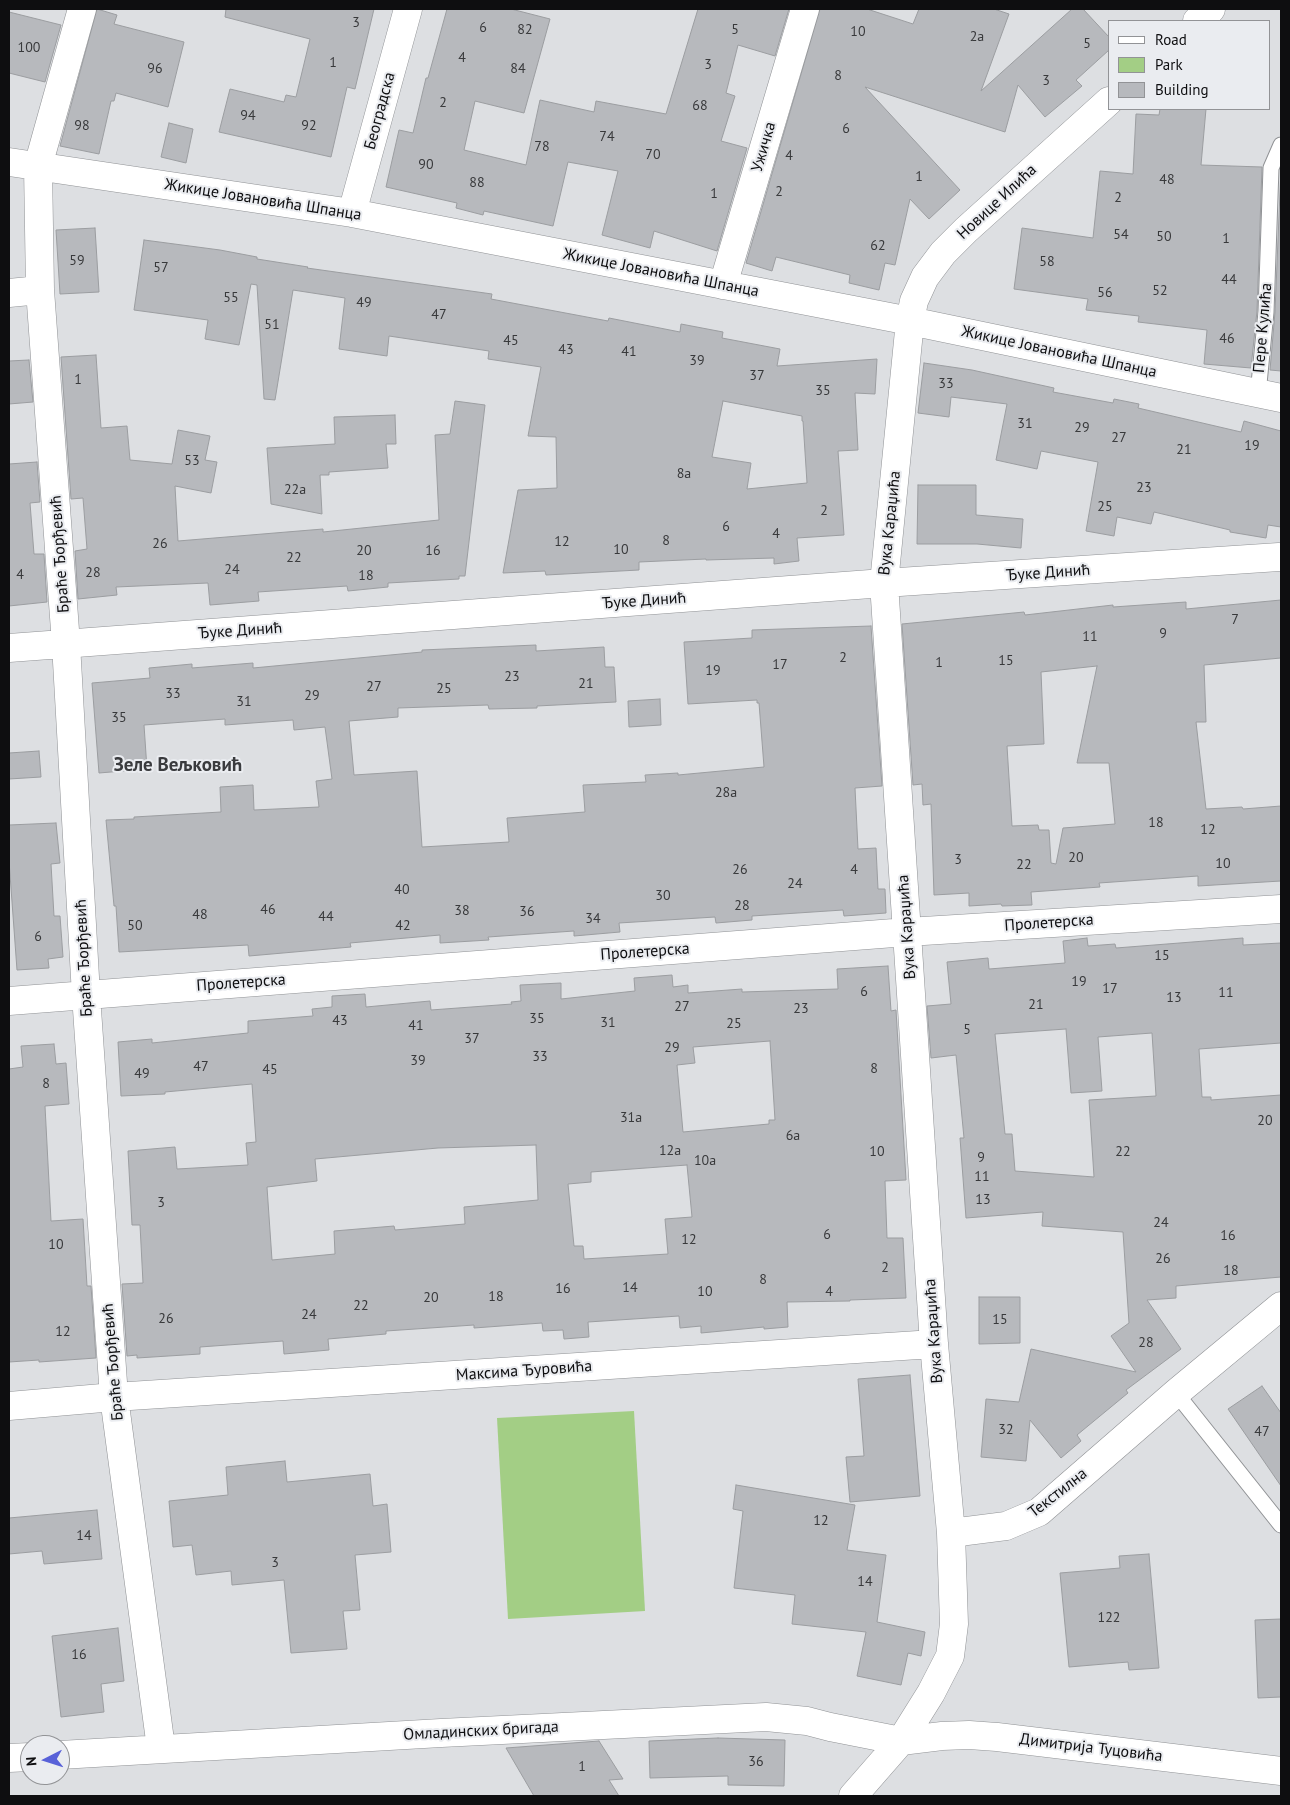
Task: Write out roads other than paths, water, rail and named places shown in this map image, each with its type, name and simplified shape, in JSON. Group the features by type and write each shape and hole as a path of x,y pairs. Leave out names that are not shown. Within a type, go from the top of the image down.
{"street":[{"path":"38,166 82,9"},
{"name":"Београдска","path":"352,213 408,9"},
{"name":"Ужичка","path":"723,285 805,9"},
{"path":"1198,20 1211,9"},
{"name":"Новице Илића","path":"910,321 914,301 925,277 943,253 1108,102"},
{"name":"Жикице Јовановића Шпанца","path":"9,162 352,213 910,321 1270,396"},
{"name":"Браће Ђорђевић","path":"38,166 40,290 66,644 86,995 114,1397 162,1748"},
{"path":"9,292 40,290"},
{"name":"Вука Караџића","path":"910,321 884,584 934,1344 951,1533"},
{"name":"Ђуке Динић","path":"9,648 1279,557"},
{"name":"Пролетерска","path":"9,1001 907,932 1281,909"},
{"name":"Текстилна","path":"951,1533 1006,1526 1039,1512 1281,1306"},
{"name":"Максима Ђуровића","path":"9,1406 114,1397 934,1344"},
{"path":"852,1796 901,1741 931,1693 950,1656 954,1624 951,1533"},
{"name":"Омладинских бригада","path":"70,1754 162,1748 766,1718 807,1721 901,1741"},
{"name":"Димитрија Туцовића","path":"901,1741 942,1736 998,1737 1281,1771"}],"lane":[{"name":"Пере Кулића","path":"1270,396 1266,312 1271,168 1281,145"},
{"path":"1176,1394 1281,1525"}],"district":[{"name":"Зеле Вељковић","path":"178,766"}]}
